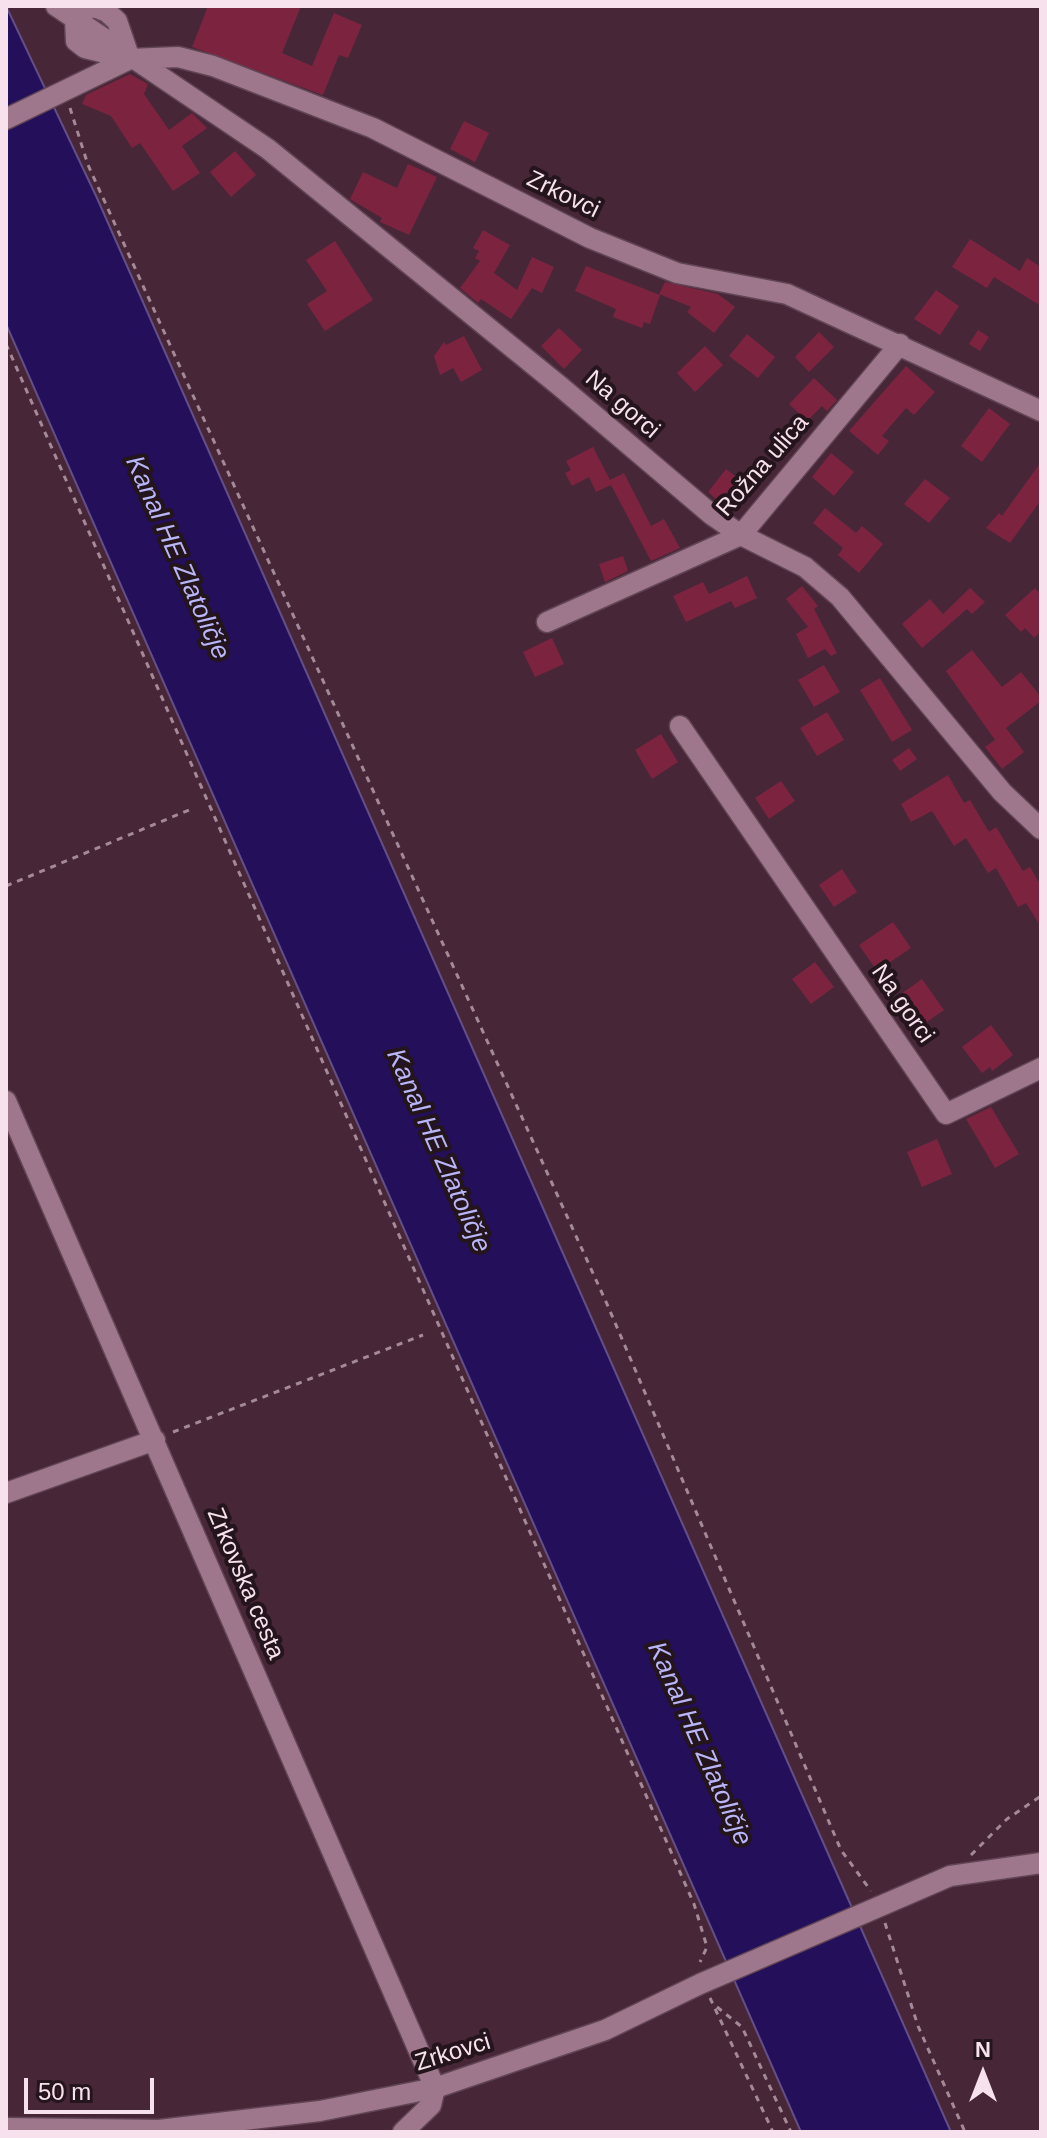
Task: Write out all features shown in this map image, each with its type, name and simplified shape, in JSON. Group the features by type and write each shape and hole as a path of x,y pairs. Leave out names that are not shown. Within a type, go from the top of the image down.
{"street":[{"name":"Na gorci","path":"56,6 130,59 268,149 561,387 669,481 741,535 805,567 840,597 1002,792 1041,829"},
{"name":"Zrkovci","path":"6,119 130,59 178,57 213,66 373,128 605,244 677,273 787,294 1041,411"},
{"name":"Rožna ulica","path":"547,622 741,535 900,344"},
{"name":"Na gorci","path":"680,726 946,1114 1041,1068"},
{"name":"Zrkovska cesta","path":"6,1101 435,2088"},
{"path":"6,1493 155,1440"},
{"name":"Zrkovci","path":"6,2128 175,2129 320,2111 435,2088 605,2030 700,1984 950,1876 1041,1863"},
{"path":"403,2132 431,2105 435,2088"}],"path":[{"path":"64,89 88,165 607,1304 841,1850 882,1906 918,2026 965,2132"},
{"path":"6,344 694,1904 707,1947 700,1962"},
{"path":"6,886 189,810"},
{"path":"155,1440 423,1335"},
{"path":"950,1876 1007,1819 1041,1796"},
{"path":"773,2132 715,2005 742,2027 791,2132"}],"water":[{"name":"Kanal HE Zlatoličje","path":"6,6 97,198 951,2132 801,2132 6,324"}],"building":[{"path":"208,6 301,6 282,53 312,66 334,13 362,25 348,58 339,55 323,95 192,47"},
{"path":"130,74 148,84 144,94 169,130 192,113 207,128 182,146 200,173 173,191 140,143 132,148 111,116 82,104 86,95"},
{"path":"464,121 489,133 475,162 450,149"},
{"path":"235,151 256,175 231,197 210,172"},
{"path":"408,164 437,177 409,235 380,222 382,218 350,199 363,172 397,188"},
{"path":"483,230 510,245 494,273 517,290 532,257 554,267 542,293 532,288 511,319 481,299 478,303 460,288 480,261 475,258 479,251 473,248"},
{"path":"970,239 1020,271 1027,258 1041,267 1041,306 994,277 987,288 952,267"},
{"path":"335,241 373,300 325,331 307,304 327,291 306,260"},
{"path":"586,266 660,295 650,324 644,322 642,328 613,317 616,309 575,291"},
{"path":"665,282 718,294 735,307 714,333 687,312 691,307 659,294"},
{"path":"936,290 959,306 940,335 914,319"},
{"path":"559,328 582,350 564,369 541,346"},
{"path":"978,330 989,337 980,351 969,344"},
{"path":"819,332 834,347 809,372 795,357"},
{"path":"747,334 775,357 758,378 729,356"},
{"path":"464,336 482,370 461,382 453,368 440,375 434,356 444,342 446,345"},
{"path":"705,346 723,365 695,392 677,373"},
{"path":"906,366 935,392 914,415 906,408 882,436 889,441 878,455 849,431"},
{"path":"814,378 837,400 827,411 822,406 807,421 789,404"},
{"path":"989,408 1010,424 982,462 961,446"},
{"path":"593,447 610,480 624,473 651,526 664,519 680,548 651,561 611,485 596,492 589,477 572,486 565,473 571,470 566,461"},
{"path":"831,453 854,472 834,496 812,477"},
{"path":"1041,462 1041,500 1010,543 986,528 999,513 1002,516"},
{"path":"726,469 748,486 729,510 708,492"},
{"path":"925,479 950,498 929,523 904,504"},
{"path":"825,508 856,533 862,526 883,544 859,573 838,555 843,548 813,523"},
{"path":"623,556 628,571 605,582 599,564"},
{"path":"747,576 757,598 735,608 731,601 686,622 673,596 703,582 709,594"},
{"path":"802,586 818,606 814,609 837,653 831,656 825,649 808,658 796,634 808,627 786,599"},
{"path":"970,588 985,602 972,614 967,609 922,648 902,624 930,599 943,614"},
{"path":"1035,588 1041,595 1041,631 1034,638 1025,628 1021,632 1005,615"},
{"path":"552,638 564,664 535,677 523,652"},
{"path":"972,650 1002,687 1021,672 1041,697 1041,701 1006,728 1024,752 1002,769 985,747 995,740 946,671"},
{"path":"824,665 840,692 814,707 798,680"},
{"path":"880,678 912,730 892,742 860,690"},
{"path":"827,712 844,740 817,756 800,728"},
{"path":"661,734 678,762 652,779 635,750"},
{"path":"909,748 917,759 900,771 892,760"},
{"path":"948,775 964,803 970,800 989,832 996,827 1023,871 1030,867 1041,886 1041,927 1026,903 1018,907 996,868 988,873 966,838 954,846 932,811 911,822 901,804"},
{"path":"781,781 795,801 769,819 755,798"},
{"path":"842,869 857,892 834,907 819,885"},
{"path":"893,922 911,948 877,971 859,945"},
{"path":"815,962 834,987 811,1004 792,979"},
{"path":"922,979 944,1010 921,1026 898,996"},
{"path":"991,1025 1013,1055 992,1071 990,1067 982,1073 962,1047"},
{"path":"991,1107 1019,1154 995,1168 966,1119"},
{"path":"937,1139 952,1174 922,1187 907,1152"}]}
